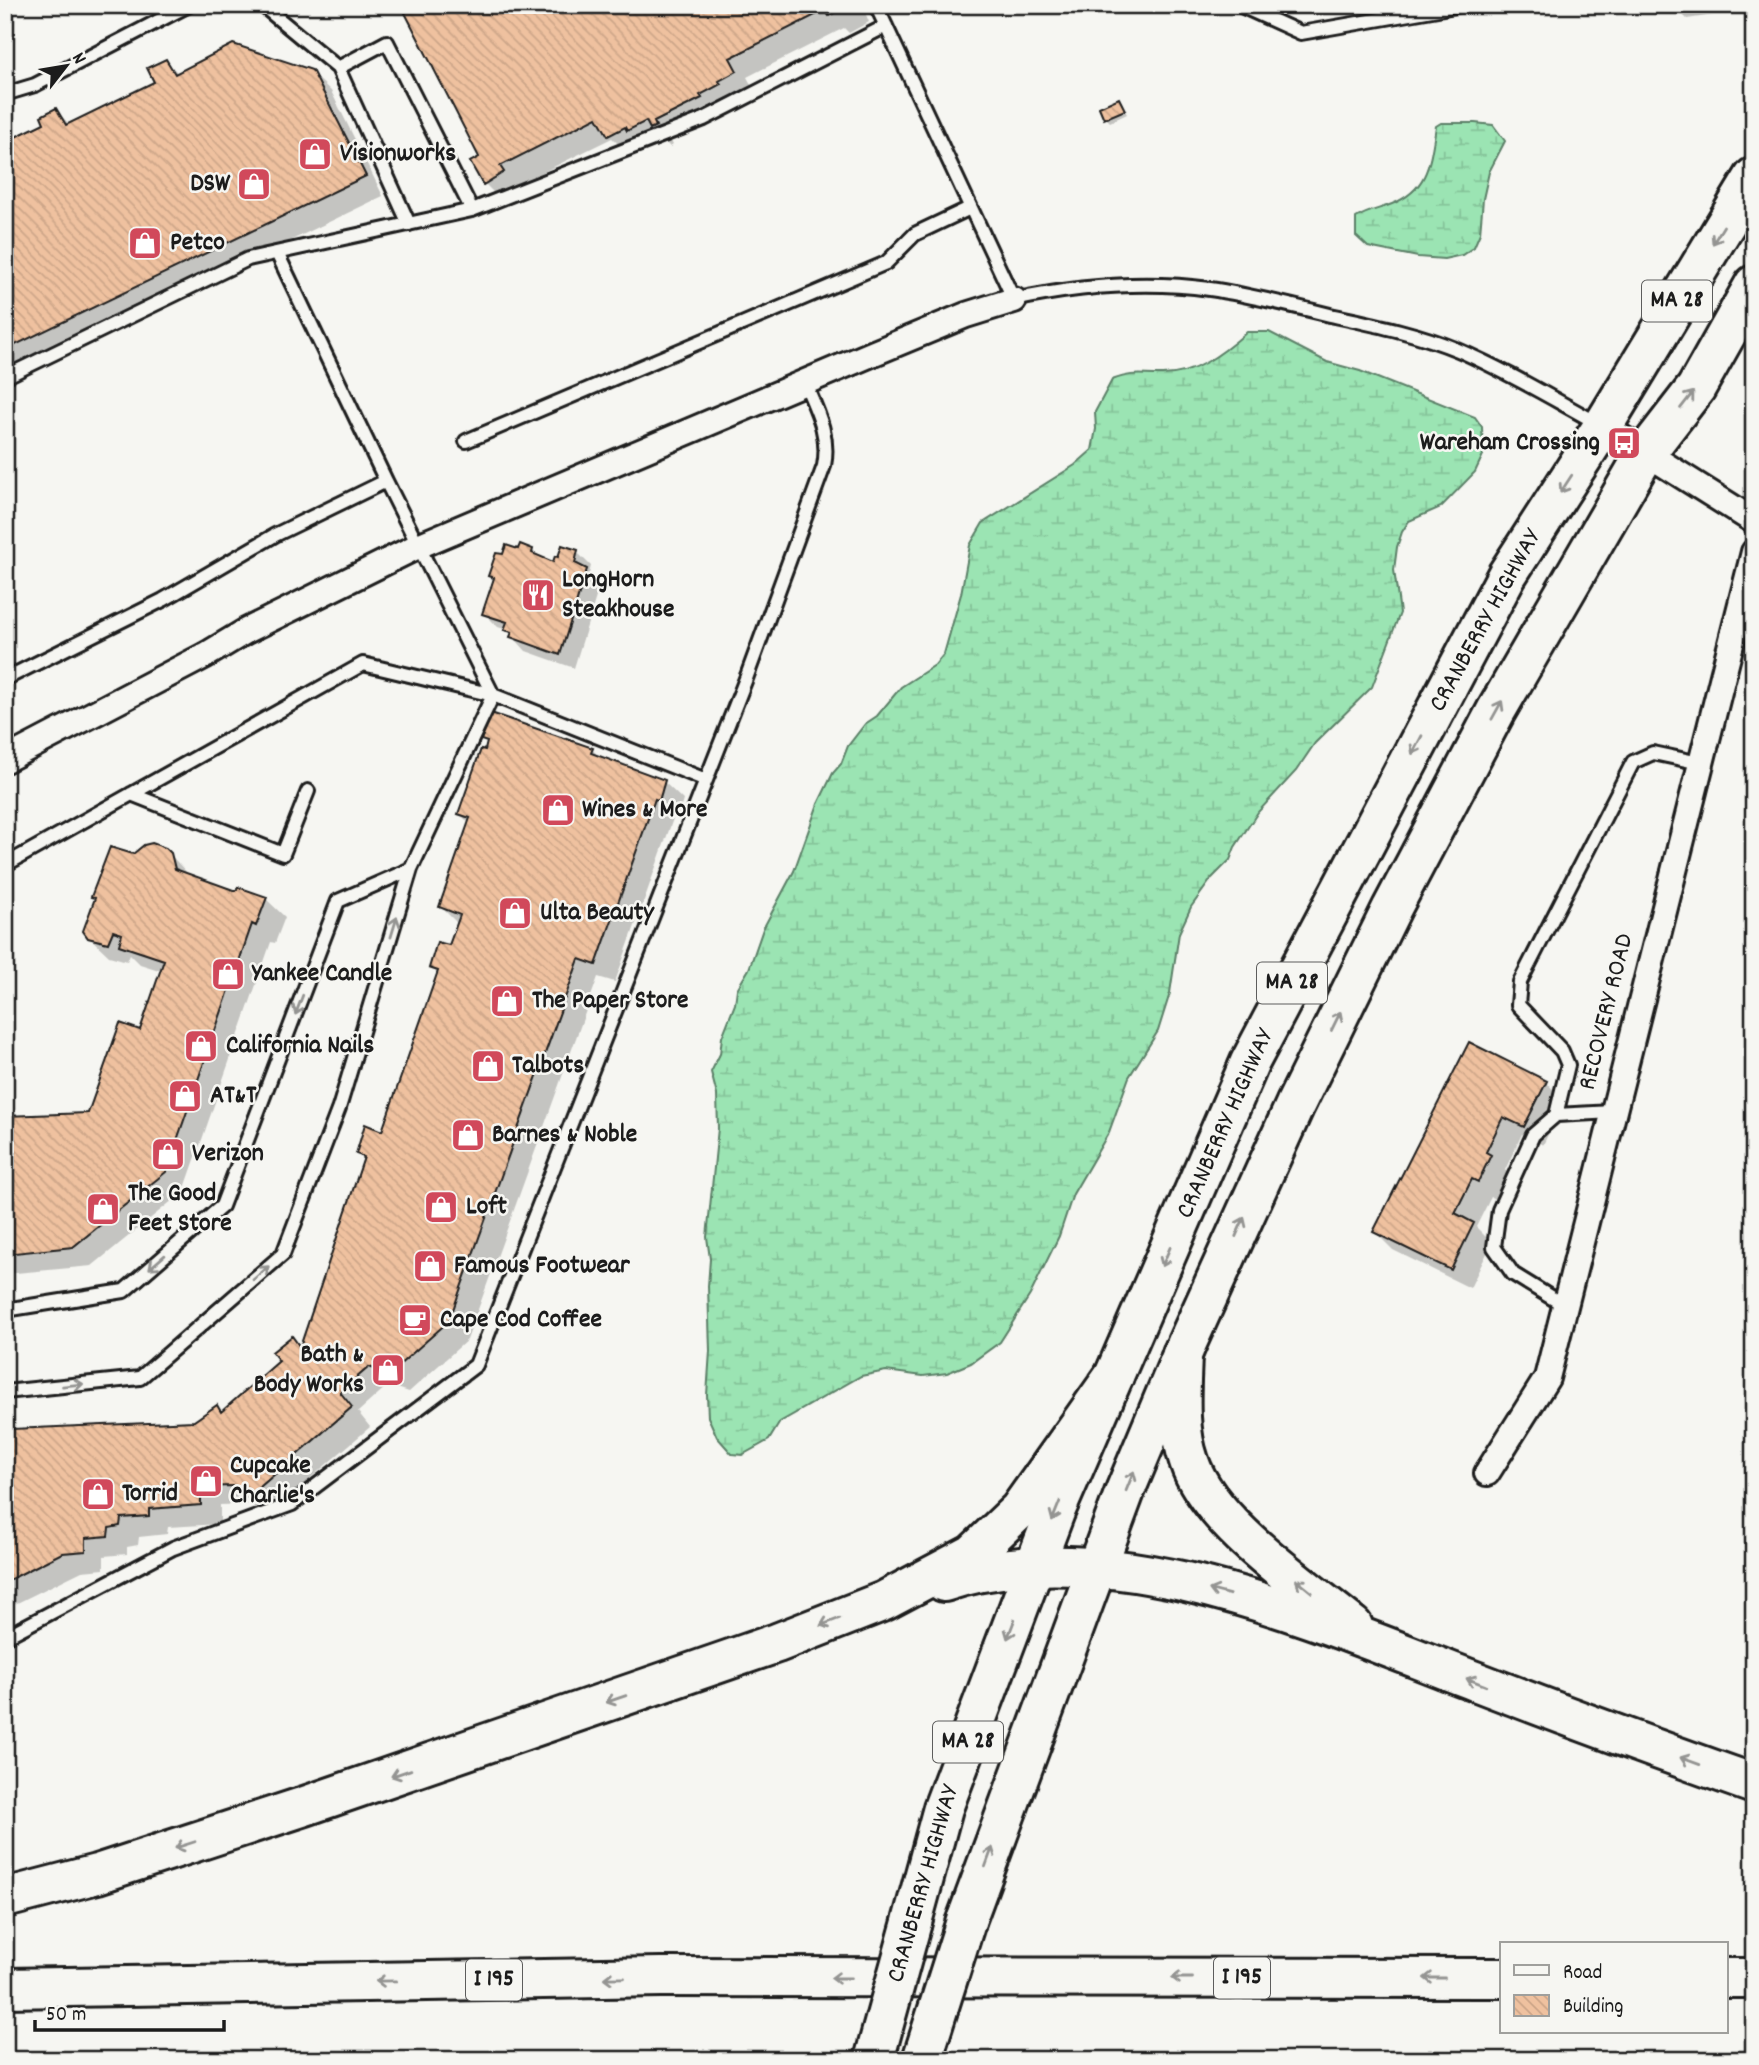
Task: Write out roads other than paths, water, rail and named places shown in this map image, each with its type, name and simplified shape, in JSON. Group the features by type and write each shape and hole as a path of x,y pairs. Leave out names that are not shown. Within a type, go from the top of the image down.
{"main road":[{"name":"CRANBERRY HIGHWAY","path":"874,2060 943,1808 1055,1513 1250,1062 1507,575 1602,426 1754,177"},
{"name":"CRANBERRY HIGHWAY","path":"922,2060 966,1922 1125,1491 1182,1354 1295,1105 1392,908 1496,710 1646,454 1696,388 1754,285"},
{"path":"1182,1354 1182,1422 1188,1459 1197,1482 1257,1549 1377,1644"},
{"path":"884,1601 973,1554 1019,1510 1114,1376"},
{"path":"5,1898 97,1874 318,1801 777,1643 884,1601 965,1575 1035,1565 1098,1568 1159,1576 1268,1605 1754,1784"},
{"name":"I 195","path":"5,1988 661,1978 1500,1978"},
{"path":"1728,1978 1754,1978"}],"street":[{"path":"5,760 206,655 246,631 418,546 966,315 1014,300"},
{"path":"1602,426 1754,521"},
{"name":"RECOVERY ROAD","path":"1487,1473 1547,1377 1754,552"}],"lane":[{"path":"5,94 35,85 189,5"},
{"path":"262,5 338,68 409,224"},
{"path":"876,5 1014,300 1081,288 1147,285 1208,289 1284,304 1427,339 1457,350 1491,365 1602,426"},
{"path":"1239,5 1301,33 1461,5"},
{"path":"5,377 248,259 472,210 704,120 886,26"},
{"path":"338,68 387,42 472,210"},
{"path":"466,441 886,263 915,234 970,208"},
{"path":"277,253 386,481 493,695"},
{"path":"5,1637 173,1548 292,1504 476,1365 706,780 824,466 824,430 805,383"},
{"path":"5,679 163,600 275,535 386,481"},
{"path":"5,865 363,664 493,695 706,780"},
{"path":"5,1392 140,1378 283,1254 339,1108 411,869 493,695"},
{"path":"1565,1306 1513,1274 1494,1247 1499,1210 1533,1135 1556,1115 1569,1065 1562,1051 1518,1005 1520,982 1633,762 1653,753 1700,763"},
{"path":"131,794 283,854 308,791"},
{"path":"5,1310 124,1291 222,1206 338,901 411,869"},
{"path":"1556,1115 1613,1112"}],"place":[{"name":"Visionworks","path":"315,154"},
{"name":"DSW","path":"254,184"},
{"name":"Petco","path":"145,243"},
{"name":"Wareham Crossing","path":"1624,443"},
{"name":"LongHorn Steakhouse","path":"538,595"},
{"name":"Wines & More","path":"558,810"},
{"name":"Ulta Beauty","path":"515,913"},
{"name":"Yankee Candle","path":"228,974"},
{"name":"The Paper Store","path":"507,1001"},
{"name":"California Nails","path":"201,1046"},
{"name":"Talbots","path":"488,1066"},
{"name":"AT&T","path":"185,1096"},
{"name":"Barnes & Noble","path":"468,1135"},
{"name":"Verizon","path":"168,1154"},
{"name":"Loft","path":"441,1207"},
{"name":"The Good Feet Store","path":"103,1209"},
{"name":"Famous Footwear","path":"430,1266"},
{"name":"Cape Cod Coffee","path":"415,1320"},
{"name":"Bath & Body Works","path":"388,1370"},
{"name":"Cupcake Charlie's","path":"206,1481"},
{"name":"Torrid","path":"98,1494"}]}
